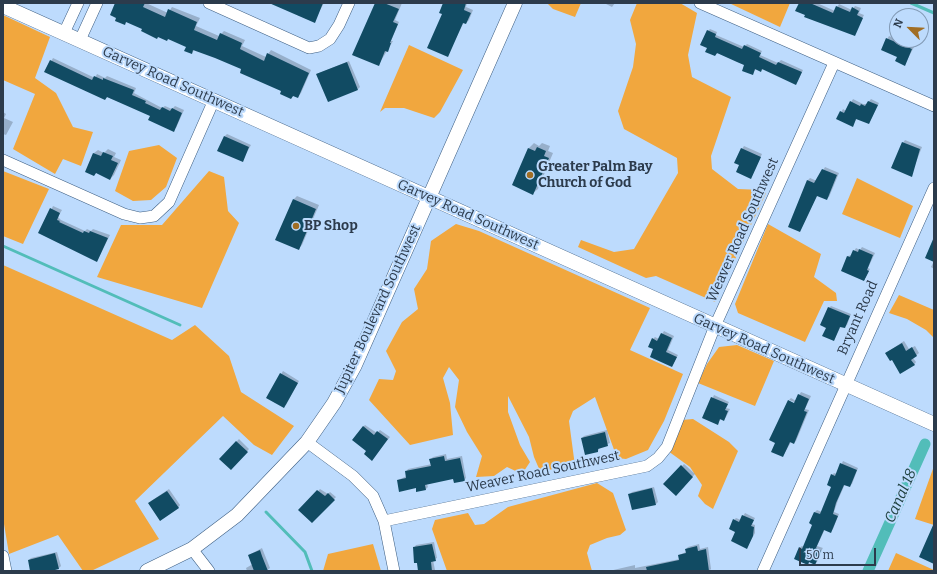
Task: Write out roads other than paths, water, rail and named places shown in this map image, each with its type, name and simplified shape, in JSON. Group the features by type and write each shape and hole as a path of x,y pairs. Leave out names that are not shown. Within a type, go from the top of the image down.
{"street":[{"path":"64,33 78,3"},
{"path":"80,40 96,3"},
{"path":"209,3 309,48 319,46 330,39 339,25 349,3"},
{"name":"Jupiter Boulevard Southwest","path":"147,571 192,548 237,515 307,442 334,403 355,365 515,3"},
{"path":"700,3 934,106"},
{"name":"Garvey Road Southwest","path":"3,6 934,424"},
{"name":"Weaver Road Southwest","path":"384,521 647,466 658,458 667,447 715,326 834,63"},
{"path":"3,160 124,214 140,218 154,216 169,202 214,100"},
{"name":"Bryant Road","path":"762,571 934,188"},
{"path":"307,442 353,476 373,496 384,521 394,571"},
{"path":"192,548 209,571"},
{"path":"3,556 6,571"}],"waterway":[{"path":"911,3 934,13"},
{"path":"3,246 180,325"},
{"name":"Canal 18","path":"868,571 925,444"},
{"path":"266,512 305,552 312,571"}],"place":[{"name":"Greater Palm Bay Church of God","path":"530,175"},
{"name":"BP Shop","path":"296,226"}]}
